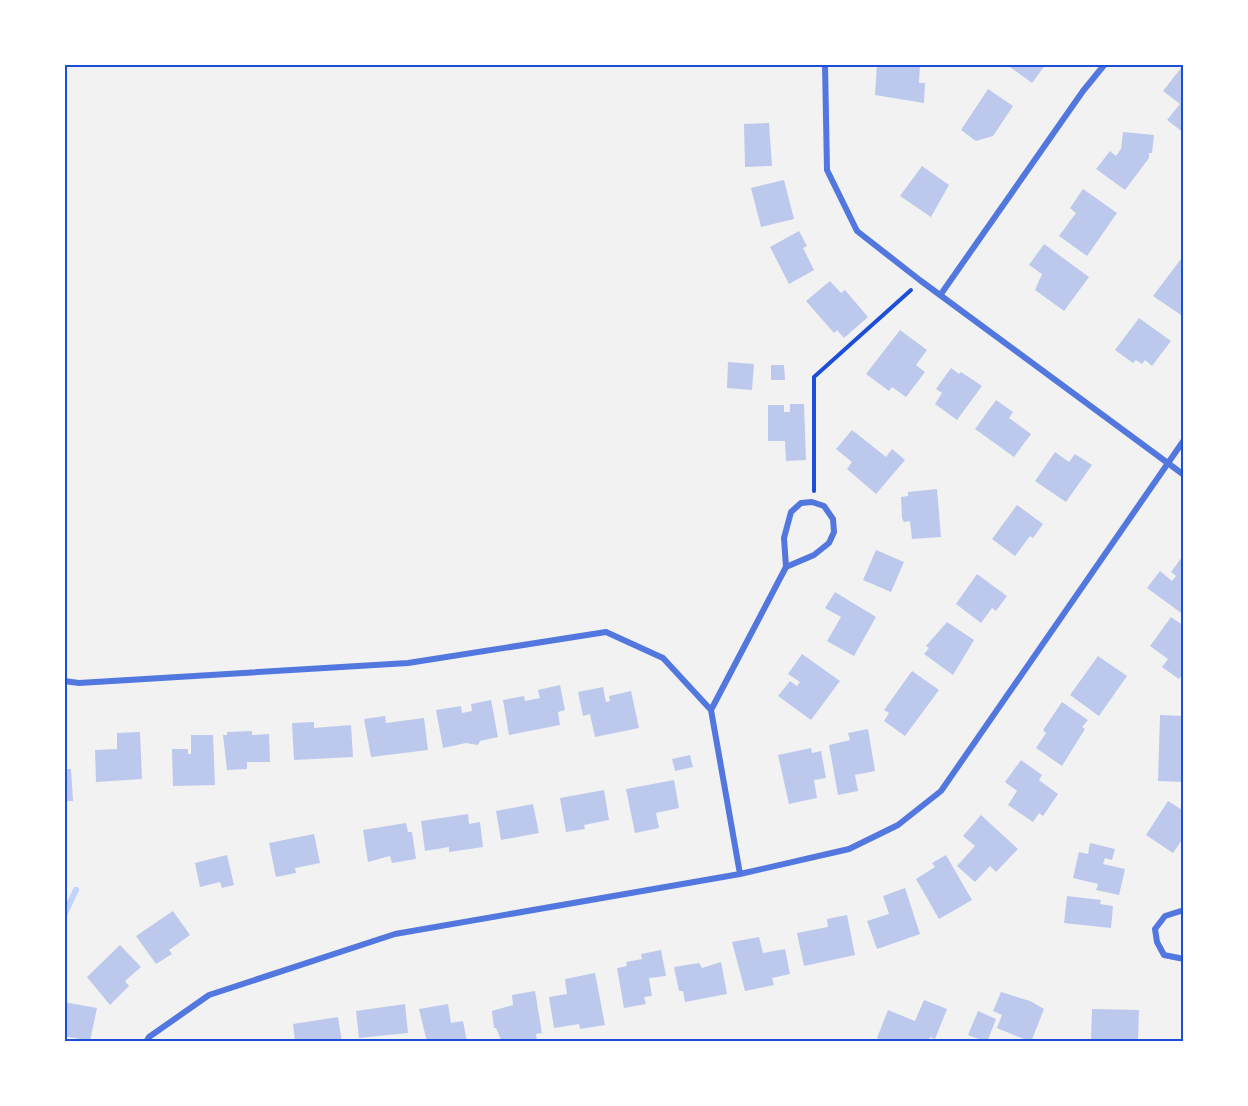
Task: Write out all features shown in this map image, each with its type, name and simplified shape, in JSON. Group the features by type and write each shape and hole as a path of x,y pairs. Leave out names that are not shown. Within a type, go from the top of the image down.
{"street":[{"path":"825,64 828,170 857,231 1184,475"},
{"path":"941,294 1083,91 1105,64"},
{"path":"146,1041 209,995 395,934 740,874 849,849 898,825 940,791 1184,440"},
{"path":"711,710 786,567 784,538 791,512 801,503 812,502 824,506 833,519 834,532 829,543 813,555 786,567"},
{"path":"64,681 91,683 408,663 606,632 663,658 711,710 740,874"},
{"path":"1184,910 1165,916 1155,929 1157,942 1164,955 1184,958"}],"path":[{"path":"812,502 814,377 921,281"}],"building":[{"path":"877,64 920,64 919,83 925,83 924,103 875,95"},
{"path":"1012,64 1046,64 1032,83 1010,67"},
{"path":"1181,68 1184,70 1184,133 1167,120 1180,104 1163,91"},
{"path":"988,89 1013,106 993,136 976,141 961,130"},
{"path":"769,123 772,166 745,167 744,124"},
{"path":"1123,132 1154,135 1152,153 1149,153 1149,158 1125,190 1096,169 1110,151 1116,156 1121,149"},
{"path":"922,166 949,185 931,217 900,196"},
{"path":"784,180 794,219 761,227 751,188"},
{"path":"1083,189 1117,213 1087,256 1059,236 1076,213 1070,208"},
{"path":"799,231 807,246 803,248 814,270 789,284 770,247"},
{"path":"1044,244 1089,277 1064,311 1035,290 1042,274 1029,265"},
{"path":"1184,255 1184,317 1153,296"},
{"path":"830,281 841,293 845,290 868,317 844,338 837,330 834,333 806,301"},
{"path":"1139,318 1171,341 1152,366 1145,360 1142,364 1136,360 1133,363 1115,350"},
{"path":"900,330 927,350 916,365 925,372 906,397 892,387 889,391 866,374"},
{"path":"728,362 754,364 752,390 727,388"},
{"path":"771,365 784,365 785,380 771,380"},
{"path":"951,368 982,386 957,420 935,404 942,393 936,389"},
{"path":"996,400 1013,412 1009,418 1031,434 1014,457 975,429"},
{"path":"790,404 804,404 806,460 786,461 785,441 768,441 768,405 784,405 784,412 790,412"},
{"path":"852,430 886,457 892,449 905,460 876,494 847,469 852,462 836,449"},
{"path":"1055,452 1069,462 1075,454 1092,465 1066,502 1035,481"},
{"path":"937,489 941,537 912,539 910,521 904,522 902,518 901,497 908,496 908,492"},
{"path":"1017,505 1043,524 1033,538 1030,536 1015,556 992,539"},
{"path":"876,550 904,562 891,592 863,580"},
{"path":"1182,557 1184,558 1184,615 1147,588 1160,571 1172,581 1176,576 1171,572"},
{"path":"977,574 1007,596 996,611 992,608 981,623 956,604"},
{"path":"835,592 876,617 854,656 827,641 841,617 825,608"},
{"path":"1171,617 1184,626 1184,672 1179,679 1162,667 1168,659 1150,646"},
{"path":"947,622 974,640 953,675 924,654 929,648 926,646"},
{"path":"802,654 840,681 811,720 778,696 790,681 797,686 800,682 788,674"},
{"path":"1098,656 1127,676 1099,716 1070,695"},
{"path":"912,671 939,690 905,736 884,721 889,713 884,710"},
{"path":"560,685 565,710 558,712 560,725 509,735 503,700 524,696 525,701 540,698 538,690"},
{"path":"603,687 606,702 610,701 609,696 631,691 639,728 595,737 590,714 583,716 578,692"},
{"path":"491,700 498,737 480,741 478,745 466,743 443,748 436,710 461,706 462,713 472,711 471,704"},
{"path":"1062,702 1088,720 1082,727 1085,729 1062,766 1036,748 1046,733 1043,730"},
{"path":"1160,715 1184,716 1184,782 1158,781"},
{"path":"385,716 386,723 424,718 428,750 371,757 364,719"},
{"path":"314,722 314,728 351,725 353,757 294,760 292,723"},
{"path":"868,729 875,771 855,775 858,791 838,795 829,745 850,740 848,733"},
{"path":"252,731 252,735 269,734 270,762 247,762 247,769 227,770 223,735 227,735 227,732"},
{"path":"140,732 142,779 96,782 95,750 117,749 117,733"},
{"path":"191,735 213,735 215,785 173,786 172,749 188,749 188,754 191,754"},
{"path":"811,748 812,753 821,751 826,778 814,780 817,798 789,804 778,755"},
{"path":"690,755 693,767 675,771 672,759"},
{"path":"1021,760 1042,775 1039,780 1058,794 1043,816 1039,813 1033,822 1008,805 1017,791 1005,782"},
{"path":"64,769 71,769 73,801 64,801"},
{"path":"674,780 679,808 656,813 659,828 635,833 626,789"},
{"path":"604,790 609,820 584,825 585,829 566,832 560,798"},
{"path":"1168,801 1184,811 1184,837 1173,853 1146,835"},
{"path":"533,804 539,833 501,840 496,811"},
{"path":"468,814 469,824 480,822 483,847 449,852 449,847 425,851 421,821"},
{"path":"981,815 1018,849 996,872 990,866 975,882 957,866 975,846 963,836"},
{"path":"406,823 408,832 412,832 416,859 392,863 390,856 368,862 363,830"},
{"path":"314,834 320,863 295,868 296,873 276,877 269,843"},
{"path":"1090,843 1115,849 1112,860 1105,858 1103,864 1125,869 1119,895 1096,890 1098,884 1073,878 1079,852 1088,854"},
{"path":"227,855 234,885 222,888 220,882 200,887 195,863"},
{"path":"946,855 972,900 939,919 916,879 935,867 932,863"},
{"path":"905,888 920,934 877,949 867,921 889,914 883,896"},
{"path":"1067,896 1101,900 1100,904 1113,906 1111,928 1064,923"},
{"path":"173,911 190,935 169,950 172,954 156,964 136,936"},
{"path":"847,915 855,955 804,966 797,933 828,927 827,919"},
{"path":"759,937 763,953 785,949 790,974 772,978 774,985 745,991 732,942"},
{"path":"120,945 141,967 125,981 129,986 110,1005 87,977"},
{"path":"661,950 666,976 649,978 652,996 644,997 646,1004 624,1008 617,968 627,966 626,962 642,959 641,954"},
{"path":"721,962 727,994 685,1002 683,991 679,991 674,967 699,963 702,968"},
{"path":"595,973 605,1025 580,1029 579,1024 554,1028 549,997 567,994 565,979"},
{"path":"535,991 542,1033 536,1034 537,1042 502,1042 494,1028 492,1011 513,1005 512,995"},
{"path":"1001,992 1030,1001 1044,1009 1031,1042 997,1028 1002,1015 993,1011"},
{"path":"924,1000 947,1009 935,1039 930,1037 928,1042 886,1042 877,1038 888,1010 915,1021"},
{"path":"64,1002 97,1008 90,1041 64,1036"},
{"path":"405,1004 408,1033 359,1038 356,1011"},
{"path":"448,1004 451,1023 463,1021 467,1042 427,1042 419,1009"},
{"path":"1092,1009 1139,1010 1138,1042 1091,1042"},
{"path":"978,1011 996,1019 987,1042 968,1035"},
{"path":"338,1017 342,1042 295,1042 293,1024"}],"waterway":[{"path":"64,915 76,890"}]}
